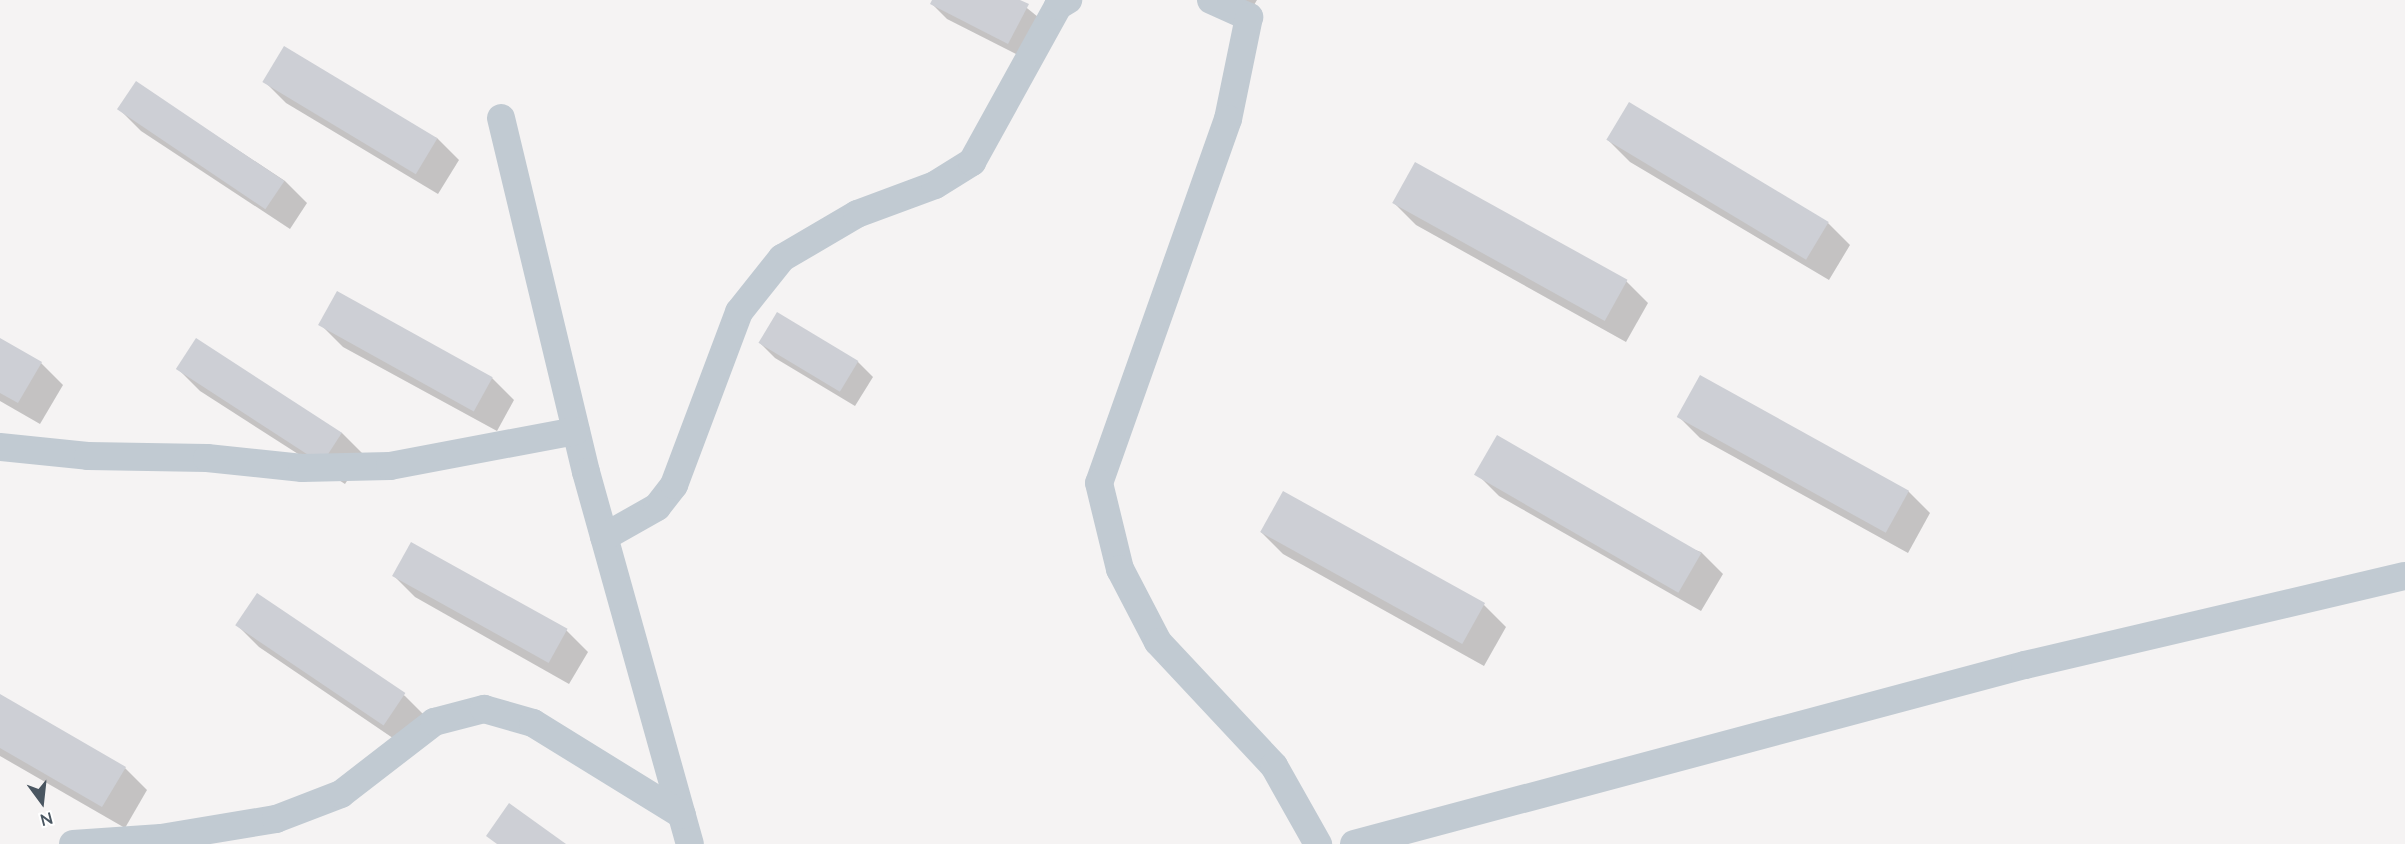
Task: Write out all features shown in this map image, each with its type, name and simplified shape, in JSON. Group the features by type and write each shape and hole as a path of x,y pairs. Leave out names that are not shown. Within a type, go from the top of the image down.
{"street":[{"path":"604,537 657,507 674,485 739,312 782,258 857,214 935,185 972,162 1058,6 1068,0"},
{"path":"1211,0 1252,8 1227,119 1099,483 1120,569 1158,642 1274,766 1318,844"},
{"path":"501,118 576,431 690,844"},
{"path":"0,447 88,456 207,458 302,468 390,466 576,431"},
{"path":"1354,844 2025,665 2405,576"},
{"path":"73,844 161,838 276,819 341,794 434,722 484,709 533,723 682,815"}],"building":[{"path":"932,0 1020,0 1029,4 1008,44 930,4"},
{"path":"284,46 437,138 416,174 262,82"},
{"path":"136,81 284,181 265,209 117,109"},
{"path":"1629,102 1829,222 1806,260 1606,140"},
{"path":"1415,162 1628,280 1605,321 1392,203"},
{"path":"337,291 493,377 474,411 318,325"},
{"path":"777,312 858,361 840,392 758,343"},
{"path":"0,338 42,362 18,403 0,393"},
{"path":"196,338 342,433 322,464 176,369"},
{"path":"1700,375 1909,491 1886,533 1677,417"},
{"path":"1497,435 1701,553 1678,593 1474,475"},
{"path":"1283,491 1485,603 1462,644 1260,532"},
{"path":"411,542 568,629 549,663 392,576"},
{"path":"257,593 405,693 384,725 235,625"},
{"path":"0,694 126,767 102,807 0,748"},
{"path":"509,803 566,844 497,844 486,836"}]}
